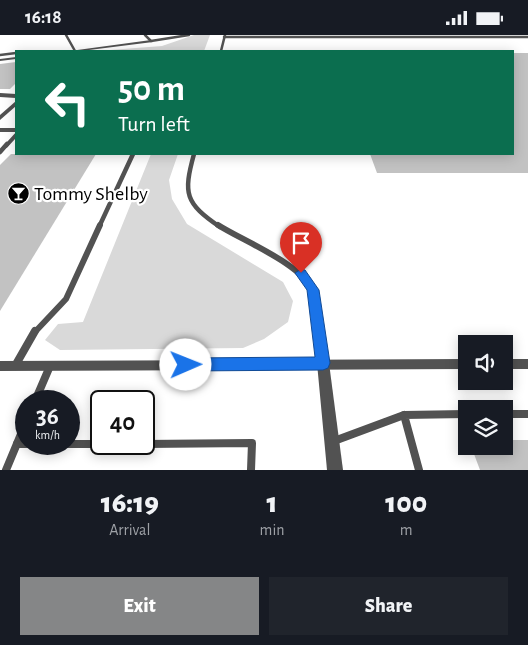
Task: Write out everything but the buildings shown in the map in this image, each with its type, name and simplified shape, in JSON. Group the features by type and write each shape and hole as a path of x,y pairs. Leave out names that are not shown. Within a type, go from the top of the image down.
{"street":[{"path":"82,50 151,41"},
{"path":"0,60 15,58"},
{"path":"0,118 15,104"},
{"path":"0,366 323,363 458,364"},
{"path":"323,363 335,470"},
{"path":"513,364 528,364"}],"lane":[{"path":"66,35 74,50"},
{"path":"145,35 151,41 189,35"},
{"path":"221,50 225,36 528,37"},
{"path":"0,55 15,53"},
{"path":"0,95 15,96"},
{"path":"0,130 15,130"},
{"path":"0,152 15,136"},
{"path":"14,366 34,332 66,299 133,155"},
{"path":"194,155 187,192 194,206 204,218 276,256 301,273 313,290 323,363"},
{"path":"40,390 50,366"},
{"path":"332,442 404,415 458,414"},
{"path":"513,414 528,414"},
{"path":"404,415 419,470"},
{"path":"155,444 252,443 252,470"},
{"path":"6,470 15,449"}],"shaded area":[{"path":"194,35 210,35 204,50 110,50 162,46"},
{"path":"151,155 178,155 169,180 172,199 187,224 283,282 293,301 288,322 264,339 243,348 60,350 45,340 58,324 83,322"}],"place":[{"name":"Tommy Shelby","path":"18,193"}],"route":[{"path":"186,365 323,363 313,290 301,273"}]}
